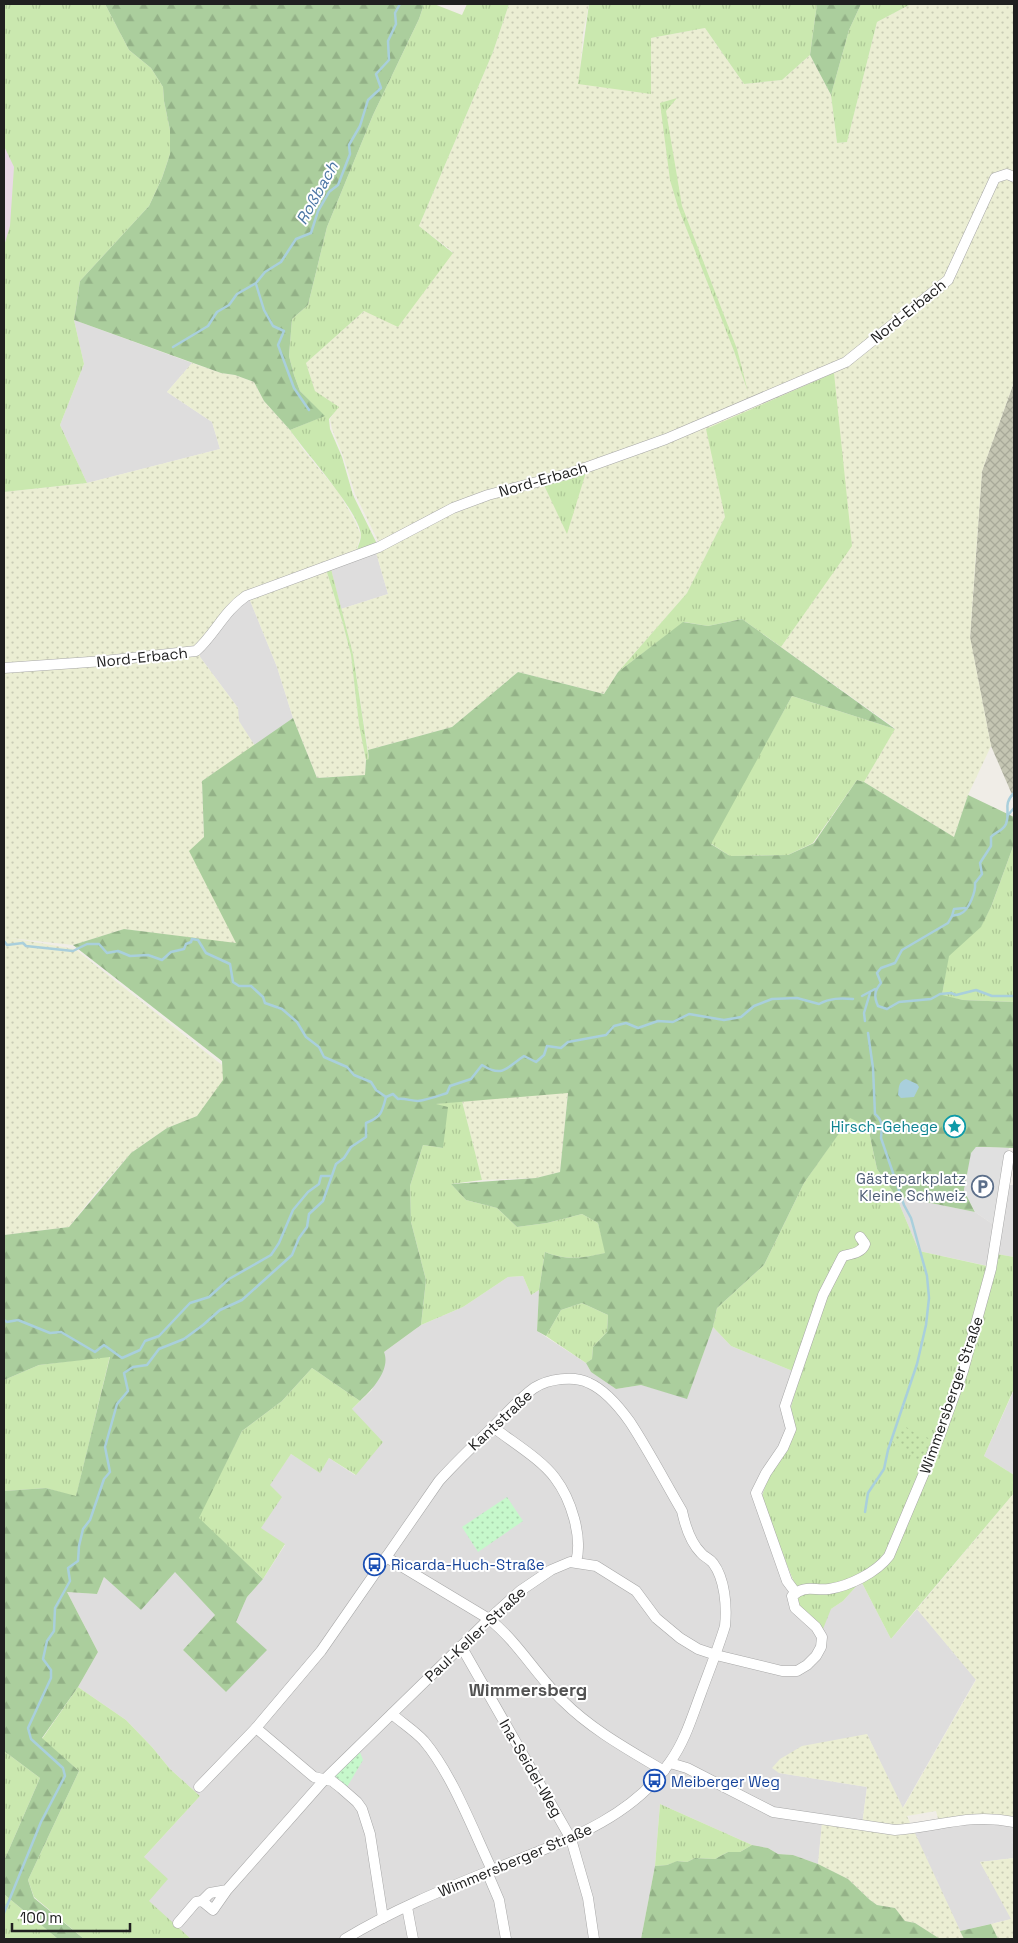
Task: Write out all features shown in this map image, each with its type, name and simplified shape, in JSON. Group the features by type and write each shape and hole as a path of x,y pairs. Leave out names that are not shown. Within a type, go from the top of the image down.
{"street":[{"name":"Nord-Erbach","path":"4,668 104,662 196,651 206,642 234,604 246,596 379,547 453,508 496,492 571,473 666,439 846,362 948,280 995,178 1007,174 1014,177"},
{"name":"Wimmersberger Straße","path":"796,1593 802,1589 826,1590 842,1586 883,1565 889,1556 940,1435 962,1371 991,1269 1008,1156"},
{"path":"493,1427 546,1468 556,1479 574,1516 579,1553 576,1562 596,1566 620,1579 636,1591 656,1618 698,1650 782,1671 797,1672 808,1665 821,1647 822,1637 816,1627 794,1608 792,1600 796,1593 787,1581 756,1494 766,1473 783,1448 791,1429 785,1406 823,1295 843,1256 861,1250 864,1247 865,1244 860,1237"},
{"name":"Kantstraße","path":"199,1787 256,1728 321,1651 439,1481 462,1455 523,1397 536,1387 551,1381 565,1379 589,1382 605,1394 630,1422 682,1511 692,1540 701,1554 714,1564 720,1577 726,1614 725,1626 716,1655"},
{"path":"386,1557 489,1619 504,1631 551,1688 580,1716 608,1737 667,1767 687,1768 773,1812 895,1830 913,1829 962,1819 993,1818 1014,1822"},
{"name":"Paul-Keller-Straße","path":"178,1923 196,1902 202,1901 210,1892 227,1890 325,1779 489,1619 534,1581 560,1566 576,1562"},
{"name":"Ina-Seidel-Weg","path":"461,1646 571,1839 588,1898 594,1939"},
{"name":"Wimmersberger Straße","path":"345,1939 407,1907 489,1871 571,1839 593,1828 631,1802 647,1789 667,1767 687,1732 716,1655"},
{"path":"392,1714 424,1742 451,1783 489,1871 499,1900 506,1939"},
{"path":"256,1728 314,1777 332,1781 357,1802 366,1817 370,1834 383,1918"},
{"path":"407,1907 413,1939"}],"shaded area":[{"path":"509,4 589,4 583,34 579,84 651,38 705,28 744,84 782,80 810,55 831,95 837,143 847,142 877,22 911,4 1014,4 1014,382 982,471 970,637 991,746 968,795 954,837 864,782 895,728 781,647 851,546 707,429 725,517 687,593 618,672 604,694 518,672 452,727 368,750 353,654 341,609 388,594 375,549 381,547 355,494 332,429 330,419 338,407 315,391 306,363 364,311 453,252 419,226 493,52"},
{"path":"4,139 15,159 11,225 4,249"},
{"path":"74,320 192,363 167,392 212,422 220,449 87,483 60,425 84,364"},
{"path":"192,363 254,382 264,401 290,430 302,448 339,493 361,535 354,557 245,596 199,651 200,657 238,708 239,721 255,746 202,781 204,837 237,944 124,929 73,945 10,938 75,949 222,1065 224,1080 197,1116 167,1128 131,1153 69,1227 4,1235 4,492 87,483 220,449 212,422 167,392"},
{"path":"1014,382 1014,799 991,746 970,638 982,471"},
{"path":"375,549 388,594 341,609 330,565"},
{"path":"325,566 351,655 359,725 366,757 365,775 317,778 293,718 277,667 249,598"},
{"path":"249,598 277,667 293,718 255,746 238,721 238,708 200,657 199,651 226,615"},
{"path":"568,1092 560,1172 536,1178 482,1180 462,1101"},
{"name":"Gästeparkplatz Kleine Schweiz","path":"976,1147 1009,1148 999,1184 994,1225 975,1212 964,1190 971,1153"},
{"path":"1006,1185 1014,1185 1014,1257 997,1254"},
{"path":"896,1196 975,1212 994,1225 988,1266 919,1251"},
{"path":"523,1276 531,1295 539,1290 537,1331 586,1363 591,1372 616,1389 641,1385 687,1398 713,1327 731,1346 800,1374 793,1429 774,1535 799,1595 831,1609 843,1601 861,1581 891,1639 917,1609 976,1679 902,1809 867,1734 779,1773 867,1787 862,1825 822,1823 818,1864 793,1855 778,1854 768,1848 752,1845 660,1804 655,1866 641,1939 191,1939 148,1901 144,1857 200,1796 170,1769 126,1720 78,1687 98,1652 67,1592 97,1594 104,1577 175,1571 215,1615 183,1650 226,1692 236,1622 247,1597 263,1579 285,1545 260,1528 281,1497 269,1485 291,1454 320,1472 329,1458 355,1475 352,1409 372,1390 384,1352 421,1325 463,1307 508,1277"},
{"path":"1014,1390 1014,1475 984,1456"},
{"path":"1014,1493 1014,1825 992,1820 940,1826 936,1811 907,1816 964,1939 939,1939 915,1923 905,1921 895,1908 877,1905 848,1879 818,1864 822,1823 862,1825 867,1787 779,1773 772,1768 780,1759 802,1746 867,1734 903,1808 976,1680 917,1609"},
{"path":"956,1823 1014,1825 1014,1858 980,1862 1012,1919 960,1931 914,1833"},
{"path":"1014,1858 1014,1939 998,1939 991,1924 1011,1919 980,1862"}],"green space":[{"path":"4,4 105,4 129,50 151,68 163,87 170,130 170,154 162,178 149,206 80,281 74,320 84,364 60,425 87,483 4,492 4,246 10,226 14,167 4,146"},
{"path":"105,4 424,4 419,19 373,115 327,227 308,305 292,319 289,356 294,375 300,391 325,416 290,430 264,401 254,382 235,375 221,373 74,320 80,281 149,206 162,178 170,154 170,130 163,87 151,68 129,50"},
{"path":"424,4 434,4 462,15 467,4 509,4 493,52 419,226 453,253 398,327 364,311 306,363 315,391 339,407 329,419 330,429 342,457 353,495 378,546 354,557 361,537 358,524 342,497 290,430 324,416 300,391 294,375 289,356 292,319 308,305 327,227 373,115 419,19"},
{"path":"589,4 817,4 810,55 782,80 744,84 705,28 651,38 651,94 578,84"},
{"path":"817,4 861,4 849,30 831,95 810,55"},
{"path":"861,4 911,4 877,22 847,142 837,143 831,95 849,30"},
{"path":"677,98 666,111 682,206 737,349 748,392 678,207 670,180 660,103"},
{"path":"834,373 852,546 781,647 742,619 708,626 684,622 618,672 687,593 725,517 706,429"},
{"path":"587,469 567,534 543,483"},
{"path":"330,565 353,654 369,760 366,760 359,725 351,655 325,566"},
{"path":"742,619 895,729 792,696 711,844 730,856 788,855 814,843 857,780 864,782 954,837 968,795 1014,817 1014,844 991,907 981,927 949,956 942,995 963,1000 1014,1002 1013,1148 976,1147 964,1190 975,1212 896,1196 877,1169 868,1127 850,1118 804,1183 764,1265 717,1308 713,1327 687,1399 641,1385 616,1389 591,1372 586,1363 592,1359 593,1347 607,1332 608,1315 582,1303 561,1310 546,1336 537,1331 539,1290 545,1252 568,1258 605,1253 598,1223 582,1214 547,1223 517,1227 497,1208 466,1200 451,1184 536,1178 560,1172 568,1093 436,1104 448,1107 443,1148 423,1145 410,1186 411,1222 426,1280 421,1325 384,1352 385,1366 383,1373 360,1401 312,1368 282,1401 242,1431 199,1518 263,1579 247,1597 236,1622 267,1650 226,1692 183,1650 215,1615 175,1572 141,1610 104,1577 97,1594 67,1592 98,1652 78,1687 42,1738 79,1771 28,1880 34,1898 84,1939 58,1939 5,1895 4,1898 4,1861 40,1778 4,1751 4,1491 46,1488 76,1496 110,1357 39,1365 4,1380 4,1235 69,1227 131,1153 167,1128 197,1116 223,1080 222,1061 73,945 124,929 236,943 189,851 204,837 202,781 293,718 317,778 365,775 366,760 369,759 368,750 452,727 518,672 604,694 618,672 683,622 708,626"},
{"path":"792,696 895,729 864,782 857,780 813,843 788,855 730,856 710,843"},
{"path":"1014,844 1014,1002 963,1000 942,996 948,956 981,926 991,907"},
{"path":"462,1101 482,1180 451,1184 466,1200 497,1208 517,1227 547,1223 582,1214 598,1223 606,1253 568,1258 545,1252 539,1290 531,1295 523,1276 508,1277 463,1307 421,1325 426,1280 411,1222 410,1186 423,1145 443,1148 434,1104"},
{"path":"850,1117 868,1127 877,1169 896,1196 919,1251 987,1266 997,1254 1014,1257 1014,1389 984,1456 1014,1475 1014,1493 891,1639 861,1581 843,1601 831,1609 823,1629 796,1605 796,1598 799,1595 761,1499 769,1475 793,1429 791,1407 800,1374 731,1346 713,1327 717,1308 764,1265 804,1183"},
{"path":"582,1303 608,1315 607,1332 593,1347 592,1359 586,1363 546,1336 561,1310"},
{"path":"110,1356 76,1497 46,1488 4,1491 4,1380 39,1365"},
{"path":"312,1368 360,1401 352,1409 383,1442 356,1475 329,1458 320,1473 291,1454 270,1485 282,1497 261,1528 285,1544 263,1579 198,1518 242,1431 282,1401"},
{"path":"902,1424 919,1436 922,1434 934,1442 923,1464 891,1441"},
{"path":"507,1497 523,1521 478,1552 462,1527"},
{"path":"78,1687 126,1720 170,1769 200,1796 144,1857 168,1879 149,1901 191,1939 84,1939 34,1897 28,1880 79,1771 42,1739"},
{"path":"4,1751 40,1778 4,1861"},
{"path":"360,1752 363,1760 347,1787 335,1776"},
{"path":"660,1804 752,1845 740,1852 728,1852 715,1859 695,1858 687,1862 678,1861 667,1865 655,1866"},
{"path":"752,1845 768,1848 778,1854 793,1855 818,1864 848,1879 877,1905 895,1908 905,1921 915,1923 940,1939 641,1939 655,1866 667,1865 677,1861 687,1862 695,1858 715,1859 728,1852 740,1852"},
{"path":"5,1895 58,1939 4,1939"},
{"path":"991,1924 998,1939 964,1939 960,1931"}],"water":[{"path":"906,1079 917,1084 919,1087 914,1097 901,1098 898,1095 900,1083"}],"waterway":[{"name":"Roßbach","path":"173,347 208,326 217,312 229,305 237,294 256,283 265,272 281,262 296,239 311,233 318,211 329,192 338,185 350,154 349,145 360,126 368,100 381,88 376,74 389,60 388,41 396,24 395,13 400,4"},
{"path":"256,284 264,310 273,326 284,331 278,345 294,388 309,410"},
{"path":"1014,793 1008,801 1006,824 991,837 991,846 980,863 982,874 975,883 969,905 960,914 952,916 948,923 902,950 895,963 881,968 877,973 881,983 875,997 878,1006 887,1009 899,1002 931,999 940,994 951,993 956,995 976,990 992,996 1014,996"},
{"path":"1008,815 1014,808"},
{"path":"952,916 954,909 965,908"},
{"path":"4,941 7,945 23,943 26,946 73,951 87,944 99,944 107,953 118,951 130,956 148,955 162,960 171,952 184,949 186,944 191,942 192,939 198,940 206,953 230,964 233,982 239,986 251,986 263,997 265,1003 282,1009 297,1022 306,1037 319,1047 324,1057 347,1067 354,1075 371,1082 376,1090 386,1097"},
{"path":"862,996 875,989"},
{"path":"865,1021 864,1013 870,993"},
{"path":"386,1097 393,1094 398,1099 418,1101 433,1098 447,1093 450,1086 471,1079 482,1065 489,1069 500,1071 508,1068 524,1056 536,1062 544,1055 547,1046 561,1048 568,1042 606,1035 614,1026 626,1023 638,1028 658,1021 673,1022 689,1014 724,1020 741,1017 754,1006 772,999 797,998 819,1004 835,999 853,999"},
{"path":"865,1512 868,1493 884,1469 888,1450 917,1364 926,1325 929,1298 927,1276 911,1218 904,1205 881,1138 881,1122 875,1114 873,1068 868,1033"},
{"path":"4,1913 41,1822 65,1776 63,1768 31,1739 28,1728 51,1678 51,1670 43,1659 47,1641 54,1631 55,1608 70,1581 68,1568 78,1561 83,1529 90,1520 104,1479 110,1472 105,1447 117,1404 128,1391 124,1373 133,1367 147,1365 159,1349 184,1339 220,1310 242,1300 292,1255 299,1238 307,1227 309,1214 323,1201 336,1164 344,1158 351,1147 366,1137 366,1123 375,1119 380,1114 386,1097"},
{"path":"4,1320 7,1322 18,1320 50,1333 61,1332 95,1352 104,1345 122,1358 140,1350 145,1341 159,1336 190,1303 209,1297 229,1279 271,1255 279,1243 293,1210 308,1192 319,1184 321,1176 331,1176"}],"place":[{"name":"Hirsch-Gehege","path":"954,1126"},
{"name":"Gästeparkplatz Kleine Schweiz","path":"982,1187"},
{"name":"Ricarda-Huch-Straße","path":"375,1564"},
{"name":"Meiberger Weg","path":"655,1781"}],"district":[{"name":"Wimmersberg","path":"528,1689"}]}
